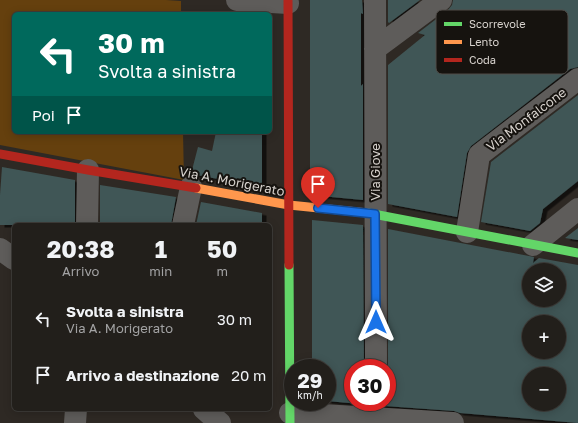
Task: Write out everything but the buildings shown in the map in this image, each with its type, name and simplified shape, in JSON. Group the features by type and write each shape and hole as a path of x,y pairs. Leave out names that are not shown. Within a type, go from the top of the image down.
{"street":[{"path":"237,0 288,2 290,418 365,411"},
{"name":"Via Giove","path":"375,0 376,359"},
{"path":"375,49 441,0"},
{"name":"Via Monfalcone","path":"467,232 479,155 578,79"},
{"name":"Via A. Morigerato","path":"0,154 289,205 375,214 578,253"},
{"path":"87,223 88,170"},
{"path":"183,223 191,187"},
{"path":"533,245 578,209"},
{"path":"0,249 12,258"},
{"path":"75,423 76,411"},
{"path":"206,411 220,423"},
{"path":"381,411 444,423"}],"shaded area":[{"path":"0,0 181,1 181,12 12,12 12,134 183,134 184,180 0,145"}],"traffic: fast":[{"path":"368,213 578,253"},
{"path":"289,265 290,423"}],"traffic: slow":[{"path":"196,188 289,205 368,213"}],"traffic: jam":[{"path":"288,0 289,265"},
{"path":"0,154 196,188"}],"route":[{"path":"318,208 375,214 376,322"}]}
